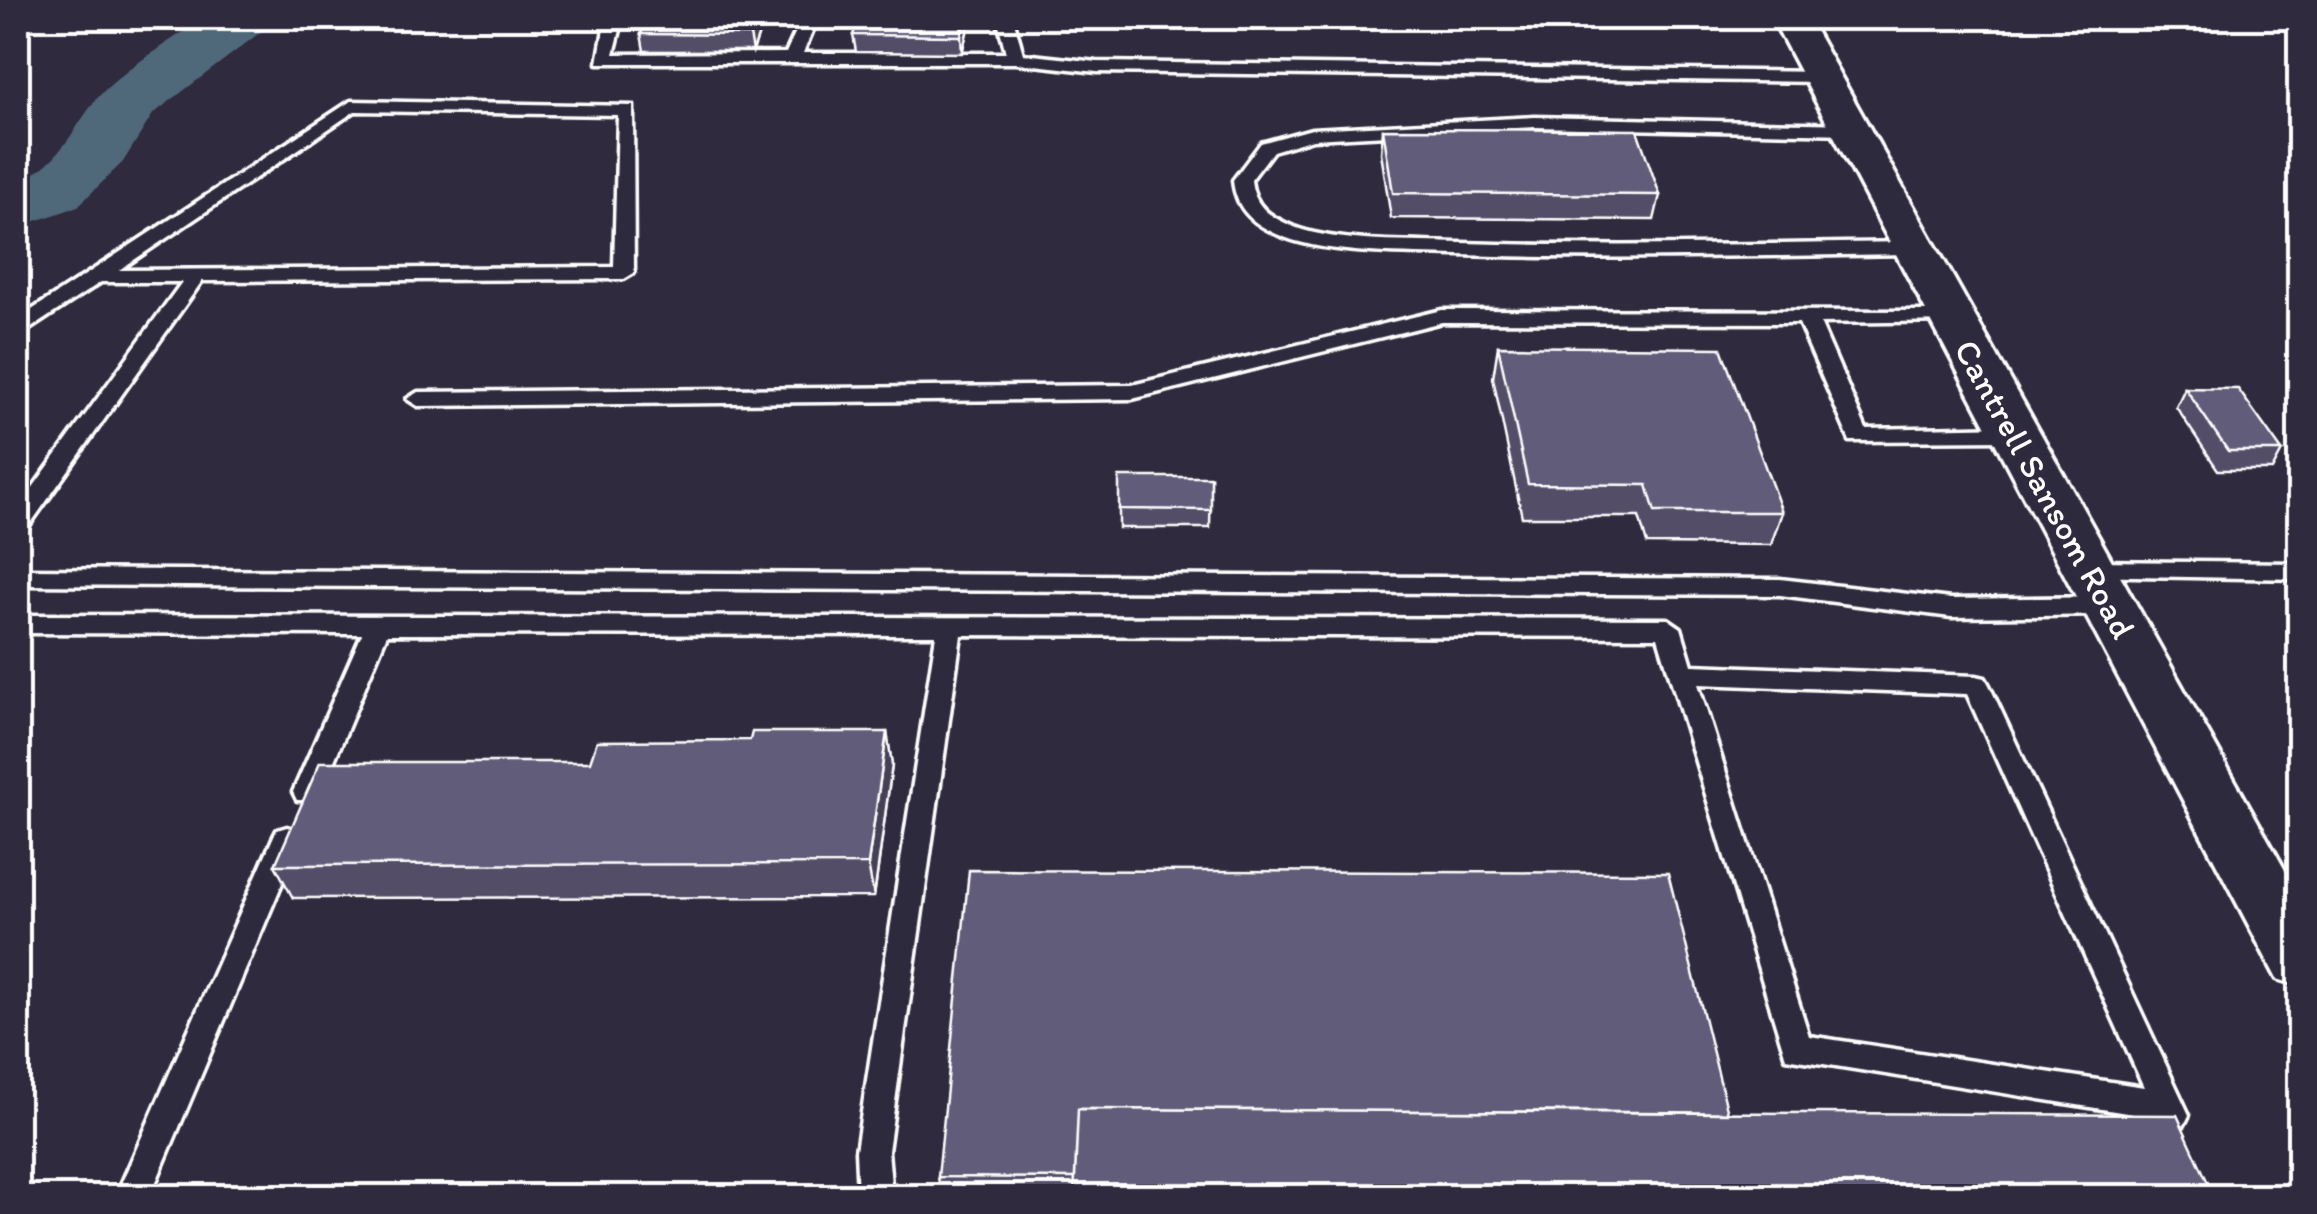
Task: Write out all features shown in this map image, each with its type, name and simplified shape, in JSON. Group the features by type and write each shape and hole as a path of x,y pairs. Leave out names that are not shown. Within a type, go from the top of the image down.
{"main road":[{"name":"Cantrell Sansom Road","path":"1790,18 2300,960"}],"lane":[{"path":"622,18 612,29 604,59 1016,58 1097,67 1822,77"},
{"path":"792,60 810,18"},
{"path":"1005,18 1016,58"},
{"path":"18,328 350,106 627,110 624,273 96,276"},
{"path":"1851,129 1535,122 1312,134 1267,148 1242,180 1244,199 1261,219 1294,234 1423,250 1913,248"},
{"path":"18,524 196,276"},
{"path":"418,399 1132,392 1442,316 1950,318"},
{"path":"1808,319 1858,436 2013,433"},
{"path":"18,577 1780,587 1951,608 2100,588 2300,572"},
{"path":"18,624 1668,628 1797,1048 2168,1104"},
{"path":"133,1196 378,626"},
{"path":"875,1196 872,1151 950,626"},
{"path":"1682,674 1976,685 2182,1135"}],"building":[{"path":"648,18 756,18 750,35 641,34"},
{"path":"859,18 965,18 961,36 853,35"},
{"path":"1383,129 1637,130 1660,195 1393,193"},
{"path":"1498,346 1721,348 1782,512 1655,512 1647,485 1528,484"},
{"path":"2185,388 2238,389 2282,451 2228,451"},
{"path":"1119,477 1211,477 1211,510 1119,509"},
{"path":"752,732 887,732 868,864 275,865 320,762 590,762 597,741 750,740"},
{"path":"969,870 1668,873 1728,1113 1078,1109 1075,1178 938,1177"},
{"path":"1078,1109 2177,1115 2214,1196 1074,1196"}],"waterway":[{"path":"18,206 53,192 100,148 128,102 241,18"}]}
